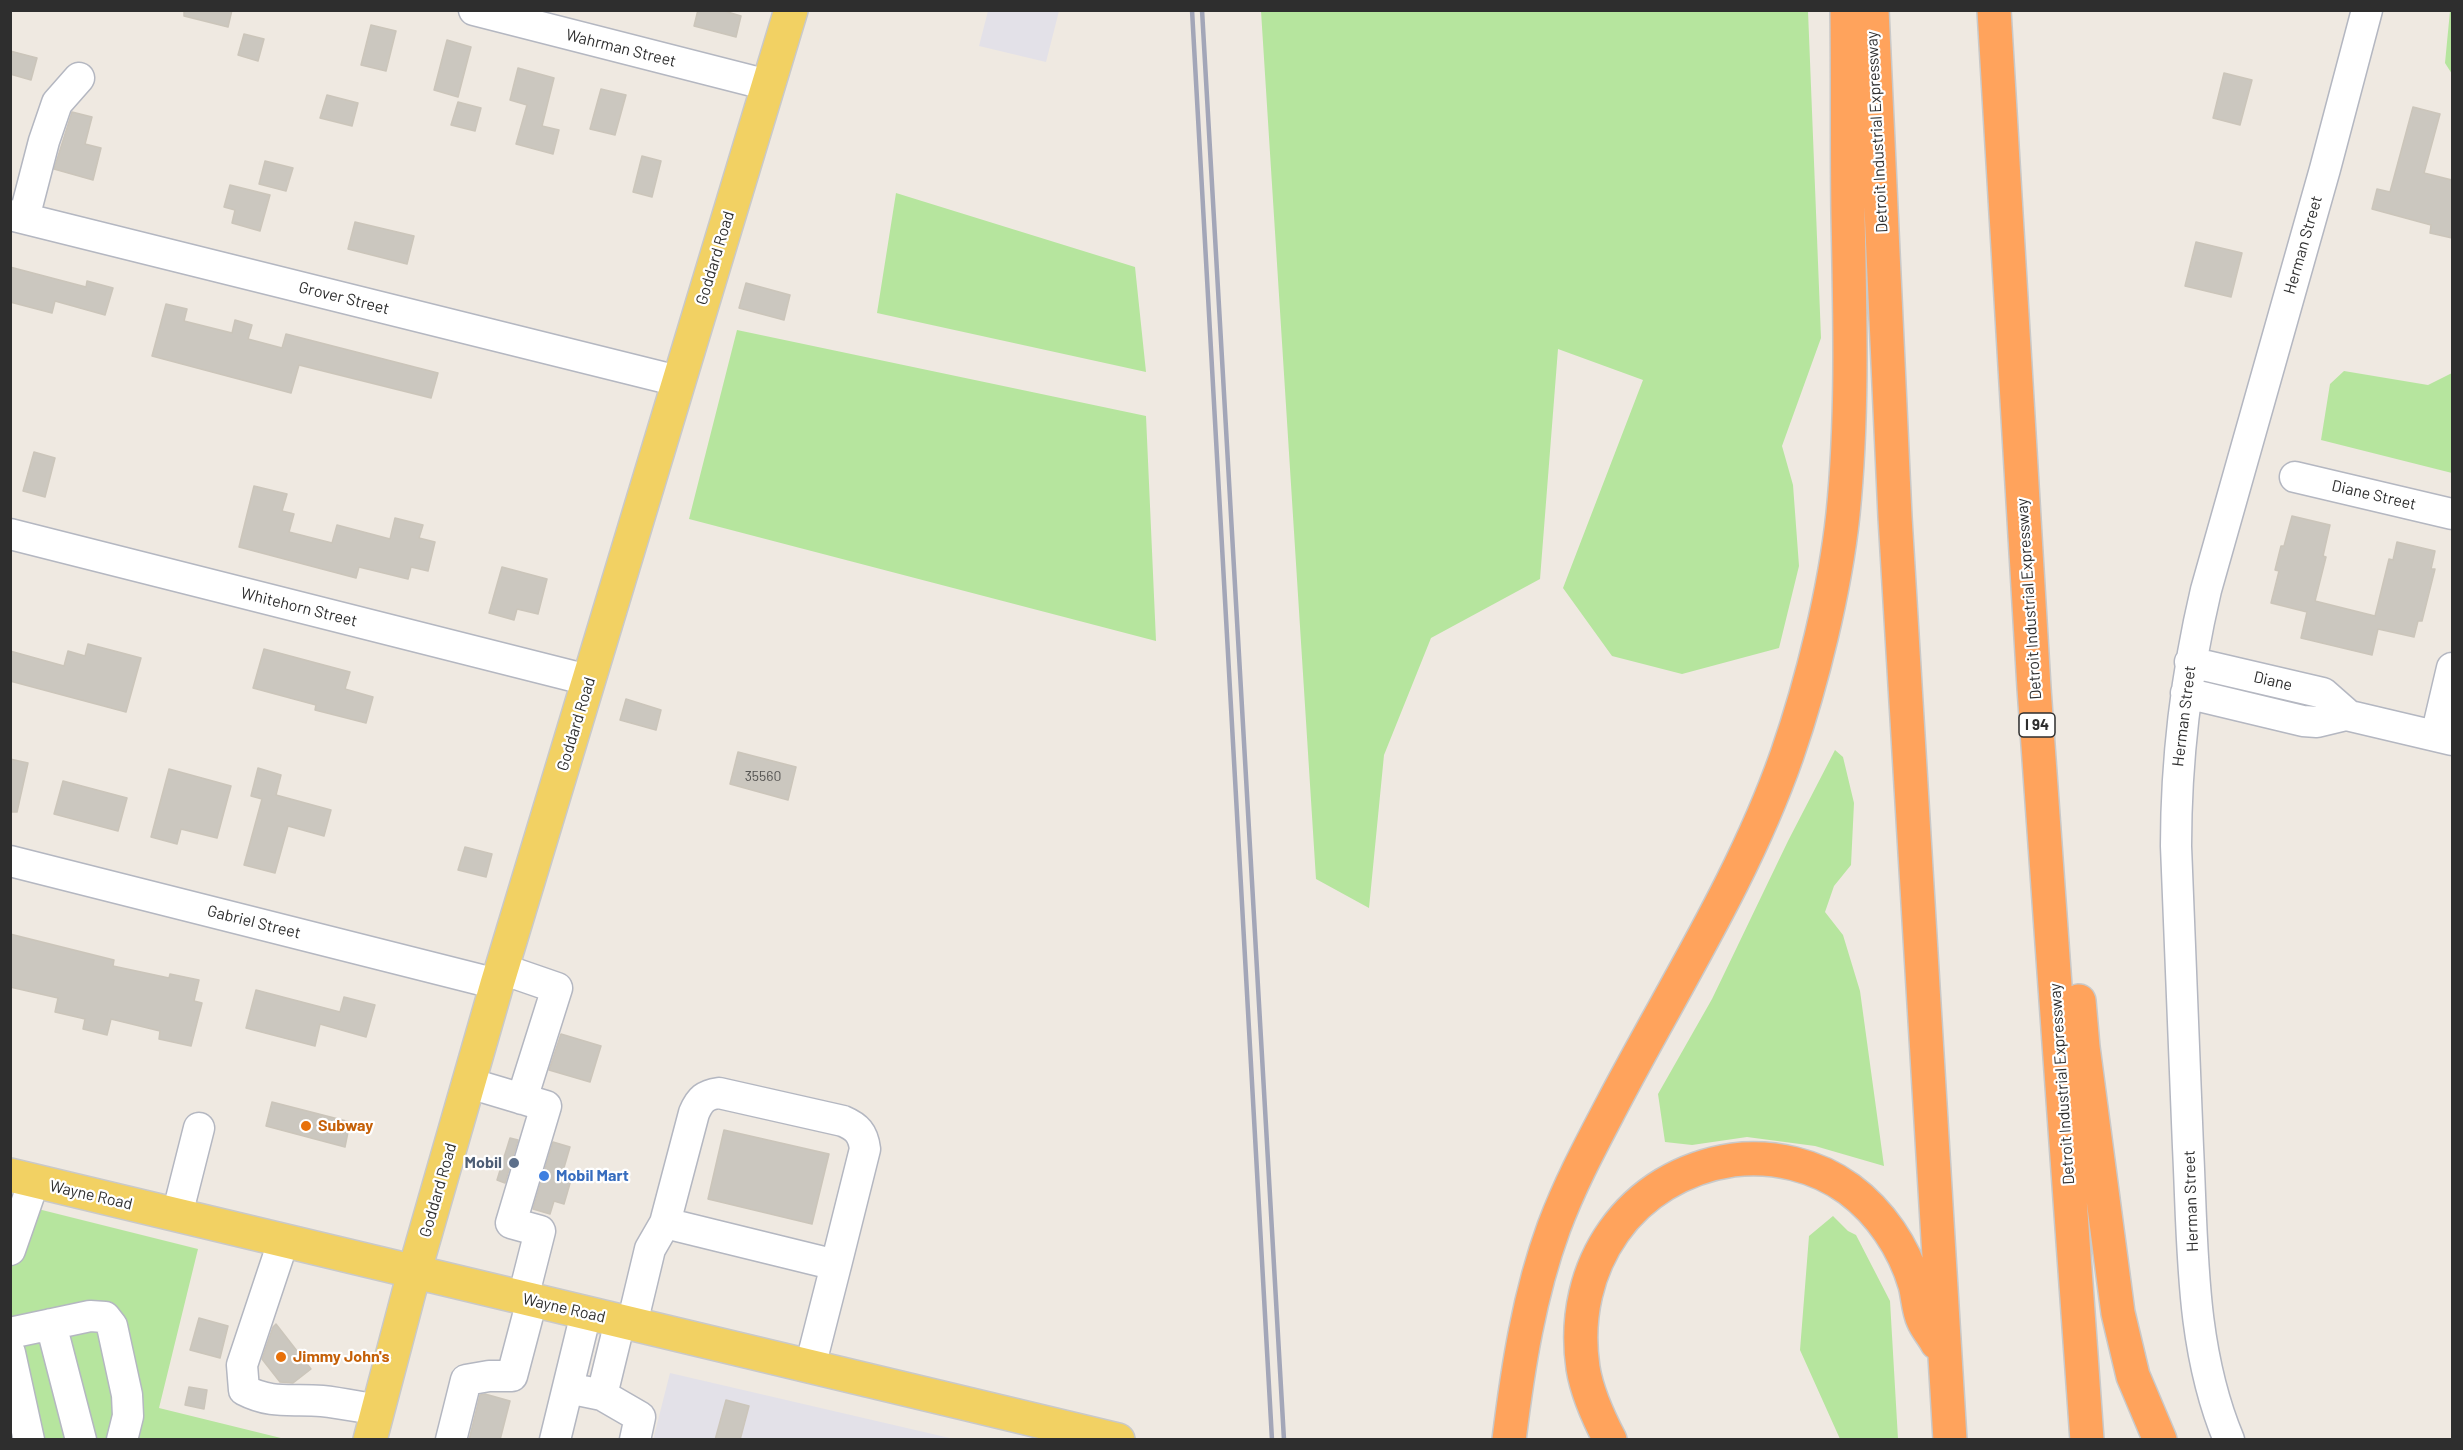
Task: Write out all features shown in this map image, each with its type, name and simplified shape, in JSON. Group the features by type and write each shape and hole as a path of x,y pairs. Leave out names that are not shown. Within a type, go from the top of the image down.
{"highway":[{"path":"1509,1440 1522,1344 1554,1227 1575,1175 1696,949 1761,821 1787,755 1809,681 1828,597 1842,518 1849,447 1851,368 1847,10"},
{"name":"Detroit Industrial Expressway","path":"1872,10 1896,528 1950,1440"},
{"name":"Detroit Industrial Expressway","path":"1994,10 2034,688 2087,1440"},
{"path":"2034,688 2064,822 2083,1047 2118,1313 2133,1376 2160,1440"},
{"path":"1610,1440 1589,1394 1583,1369 1581,1341 1588,1290 1599,1259 1620,1223 1655,1189 1685,1172 1710,1164 1763,1158 1792,1163 1820,1172 1848,1189 1886,1227 1902,1253 1915,1284 1922,1319 1945,1354"}],"main road":[{"name":"Goddard Road","path":"374,1425 414,1273 500,977 791,10"},
{"name":"Wayne Road","path":"22,1178 1118,1440"}],"street":[{"name":"Wahrman Street","path":"474,10 768,85"},
{"name":"Herman Street","path":"2229,1440 2217,1412 2205,1369 2199,1328 2193,1254 2176,846 2176,789 2190,662 2206,590 2325,169 2367,10"},
{"path":"17,216 57,103 80,78"},
{"name":"Grover Street","path":"17,216 678,381"},
{"name":"Diane Street","path":"2295,477 2452,514"},
{"name":"Whitehorn Street","path":"10,534 588,680"},
{"name":"Diane","path":"2190,662 2323,693 2347,715"},
{"path":"2444,738 2452,668"},
{"name":"Diane","path":"2186,693 2303,721 2317,722 2347,715 2444,738"},
{"name":"Gabriel Street","path":"10,861 500,977 557,988 522,1098"},
{"path":"451,1440 466,1380 489,1376 512,1376 540,1231 511,1223 546,1106 469,1083"},
{"path":"602,1395 650,1249 665,1223 694,1113 699,1101 708,1094 719,1093 843,1120 855,1126 864,1138 865,1149 810,1367"},
{"path":"177,1215 199,1128"},
{"path":"10,1251 22,1178"},
{"path":"665,1223 836,1265"},
{"path":"283,1242 242,1365 244,1389 255,1395 284,1402 319,1401 374,1425"},
{"path":"555,1440 586,1313"},
{"path":"10,1333 90,1316 105,1317 112,1326 127,1395 128,1416 123,1440"},
{"path":"51,1324 81,1440"},
{"path":"10,1353 29,1440"},
{"path":"568,1388 602,1395 640,1417 635,1440"}],"shaded area":[{"path":"988,11 1059,11 1046,62 979,46"},
{"path":"670,1373 954,1439 653,1440"}],"green space":[{"path":"1261,11 1808,11 1821,338 1782,446 1793,485 1799,566 1779,648 1682,674 1612,656 1563,588 1643,380 1558,349 1540,579 1431,638 1384,755 1369,908 1316,879"},
{"path":"2450,11 2452,11 2452,74 2445,63"},
{"path":"896,193 1135,267 1146,372 877,313"},
{"path":"737,330 1146,416 1156,641 689,519"},
{"path":"2344,371 2428,385 2452,373 2452,473 2321,440 2330,384"},
{"path":"1835,750 1843,757 1854,803 1851,865 1834,886 1825,912 1843,935 1860,991 1884,1166 1815,1146 1747,1137 1692,1145 1665,1142 1658,1094 1712,999 1788,841"},
{"path":"10,1202 198,1249 159,1408 285,1439 11,1439"},
{"path":"1833,1216 1848,1231 1856,1235 1890,1301 1898,1439 1840,1439 1800,1350 1809,1236"}],"building":[{"path":"184,10 232,10 228,27 184,16"},
{"path":"698,10 721,10 741,16 736,37 694,26"},
{"path":"371,25 396,31 386,71 361,65"},
{"path":"244,34 264,39 258,61 238,55"},
{"path":"447,40 471,47 458,97 434,90"},
{"path":"10,51 37,58 31,80 10,74"},
{"path":"518,68 554,78 542,126 559,130 553,154 516,144 527,105 510,100"},
{"path":"2224,73 2252,80 2240,125 2213,118"},
{"path":"601,89 626,95 615,135 590,129"},
{"path":"327,95 358,103 352,126 320,118"},
{"path":"458,102 481,108 475,131 451,125"},
{"path":"2413,107 2440,114 2424,173 2452,180 2452,238 2430,233 2431,225 2372,209 2377,189 2390,192"},
{"path":"72,112 92,117 85,144 101,148 93,180 54,169"},
{"path":"642,156 661,161 652,197 633,192"},
{"path":"265,161 293,168 286,191 259,184"},
{"path":"230,185 270,195 260,231 232,223 235,210 224,207"},
{"path":"355,222 414,236 407,264 348,249"},
{"path":"2196,242 2242,253 2231,297 2185,286"},
{"path":"10,267 86,287 87,281 113,288 105,315 55,301 52,313 10,302"},
{"path":"746,283 790,295 784,320 739,308"},
{"path":"166,304 187,309 184,321 232,333 235,320 252,325 248,339 282,348 286,334 438,373 431,398 299,365 291,393 152,356"},
{"path":"34,452 55,458 45,497 23,491"},
{"path":"254,486 287,494 282,511 294,514 289,532 332,543 337,525 390,539 395,518 423,525 419,538 435,542 428,571 411,567 408,579 359,567 356,578 239,547"},
{"path":"2292,516 2330,525 2323,556 2326,557 2315,601 2375,616 2389,559 2393,560 2397,542 2435,551 2431,569 2435,569 2422,621 2418,621 2414,637 2378,629 2372,655 2301,638 2307,612 2271,603 2279,571 2275,570"},
{"path":"502,567 547,579 538,614 517,609 514,620 489,613"},
{"path":"88,644 141,658 126,712 10,681 10,651 64,666 68,651 85,656"},
{"path":"264,649 350,672 345,689 373,697 366,723 315,710 316,705 253,688"},
{"path":"626,699 661,710 656,730 620,720"},
{"path":"738,752 796,767 788,800 730,784"},
{"path":"10,759 28,763 17,812 10,812"},
{"path":"258,768 281,775 276,795 331,810 324,836 288,826 275,873 244,865 262,799 251,796"},
{"path":"169,769 231,786 217,838 181,829 177,844 151,837"},
{"path":"63,781 127,798 118,831 54,814"},
{"path":"465,847 492,854 486,877 458,870"},
{"path":"10,934 114,960 113,966 169,978 170,974 199,980 194,1001 202,1003 191,1046 159,1039 160,1031 111,1019 107,1035 83,1029 85,1019 55,1012 58,998 10,987"},
{"path":"256,990 340,1012 344,997 375,1005 366,1037 320,1024 315,1046 246,1028"},
{"path":"561,1034 601,1046 590,1082 549,1070"},
{"path":"272,1102 350,1122 345,1147 266,1126"},
{"path":"724,1130 829,1154 812,1224 708,1199"},
{"path":"510,1138 518,1140 505,1183 497,1180"},
{"path":"553,1142 570,1147 563,1171 573,1173 564,1204 554,1201 550,1214 533,1209"},
{"path":"199,1318 228,1326 220,1358 190,1350"},
{"name":"Jimmy John's","path":"276,1324 311,1369 293,1383 280,1382 262,1359"},
{"path":"189,1387 207,1390 204,1409 185,1405"},
{"path":"485,1394 510,1401 500,1440 469,1440 480,1395"},
{"path":"726,1400 749,1406 740,1440 715,1440"}],"railway":[{"path":"1192,10 1272,1440"},
{"path":"1202,10 1284,1440"}],"place":[{"name":"Subway","path":"306,1126"},
{"name":"Mobil","path":"514,1163"},
{"name":"Mobil Mart","path":"544,1176"},
{"name":"Jimmy John's","path":"281,1357"}]}
